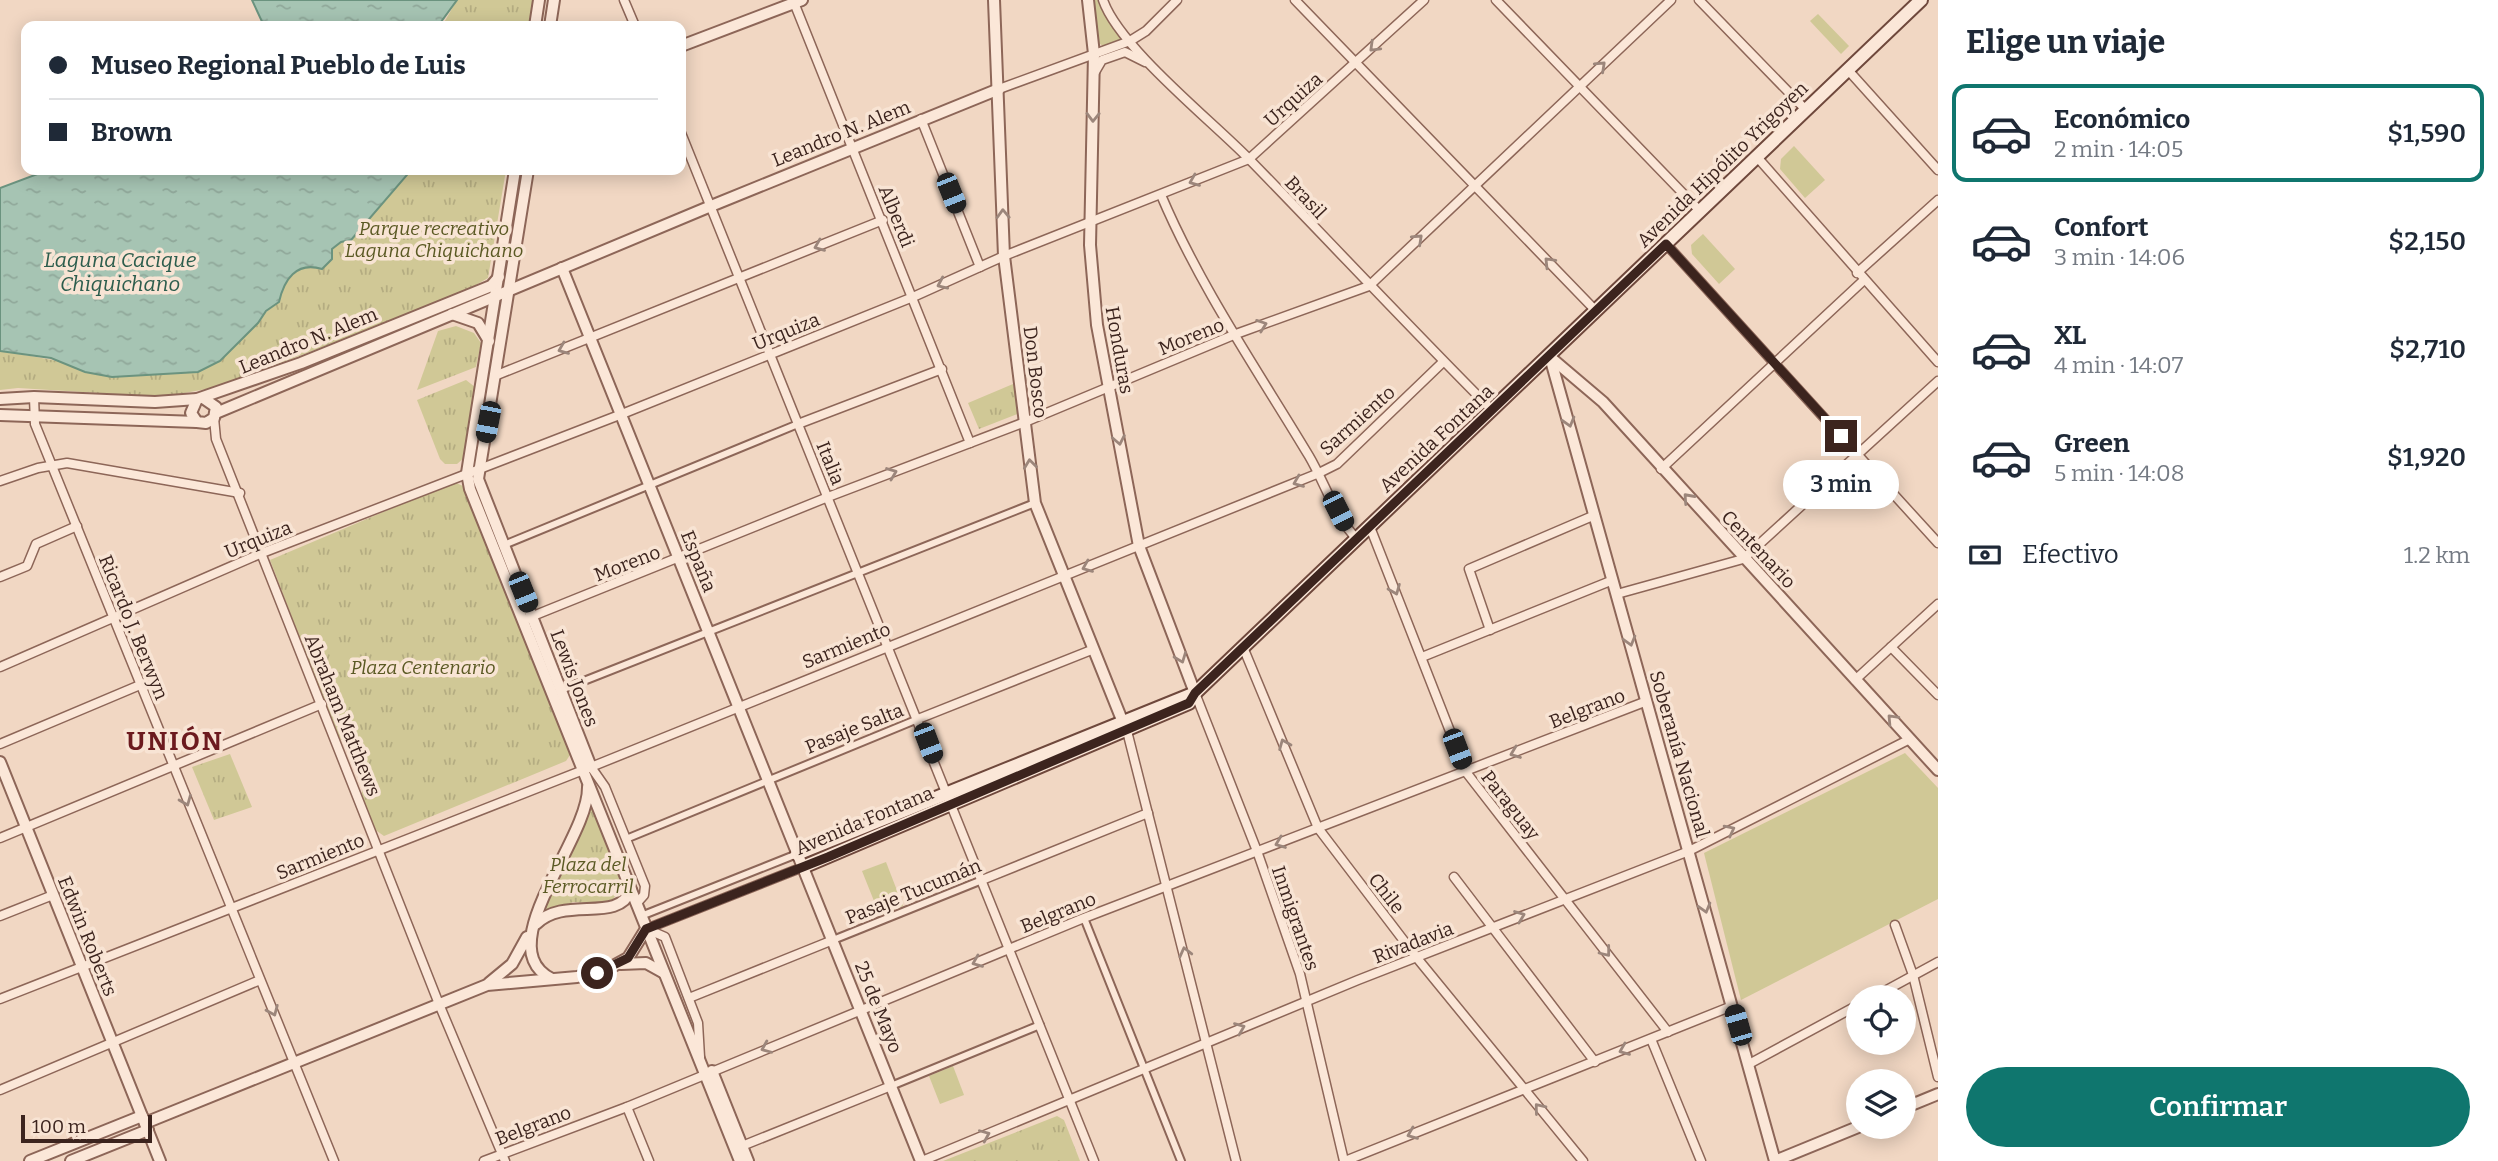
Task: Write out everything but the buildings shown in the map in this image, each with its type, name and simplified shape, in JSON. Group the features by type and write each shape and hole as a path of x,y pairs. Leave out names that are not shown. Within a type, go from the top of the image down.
{"main road":[{"name":"Avenida Hipólito Yrigoyen","path":"1550,357 1915,2"},
{"name":"Avenida Fontana","path":"797,854 947,792 1181,708 1550,357"},
{"name":"Avenida Fontana","path":"803,867 1125,726"}],"street":[{"path":"536,21 539,0"},
{"path":"551,21 554,0"},
{"path":"624,0 633,21"},
{"name":"Don Bosco","path":"994,0 1004,256 1035,503 1125,726"},
{"name":"Honduras","path":"1088,0 1094,54 1091,280 1139,546 1195,693"},
{"name":"Brasil","path":"1103,0 1113,20 1148,63 1249,159 1369,286 1493,411"},
{"name":"Leandro N. Alem","path":"199,423 437,320 852,147 1130,41 1146,31 1177,0"},
{"path":"1295,0 1596,311"},
{"name":"Urquiza","path":"0,667 262,553 621,414 913,297 1004,256 1249,159 1357,64 1424,0"},
{"path":"1496,0 1700,211"},
{"name":"Moreno","path":"528,618 679,560 828,497 1024,422 1236,334 1369,286 1671,0"},
{"path":"1699,0 1806,110"},
{"path":"686,44 797,1"},
{"name":"Alberdi","path":"797,1 970,443"},
{"path":"1094,73 1102,60 1125,52 1148,63"},
{"path":"1847,70 1938,170"},
{"path":"921,119 980,267"},
{"name":"Italia","path":"686,145 1094,1161"},
{"path":"1757,157 1860,277 1938,362"},
{"name":"Lewis Jones","path":"514,175 490,343 467,473 470,489 561,690 588,782 664,973 701,1062 708,1072"},
{"name":"Lewis Jones","path":"527,175 497,375 479,469 479,486 504,545 528,618 586,768 605,787 645,886 644,895 636,904"},
{"path":"1161,195 1182,243 1319,473 1348,530 1357,539"},
{"path":"1661,469 1774,363 1938,200"},
{"path":"497,375 883,220"},
{"path":"1666,244 1938,543"},
{"name":"España","path":"562,268 803,867"},
{"name":"Leandro N. Alem","path":"0,399 34,397 155,402 200,398 301,363 491,286 499,277"},
{"path":"452,314 478,323 490,343"},
{"name":"Centenario","path":"1550,357 1594,392 1661,469 1938,770"},
{"name":"Soberanía Nacional","path":"1550,357 1775,1161"},
{"name":"Sarmiento","path":"0,999 586,768 1319,473 1337,464 1443,362"},
{"path":"504,545 798,424 942,369"},
{"path":"1617,594 1743,558 1938,381"},
{"name":"Ricardo J. Berwyn","path":"34,397 33,414 51,465 229,909 334,1161"},
{"path":"199,423 191,413 200,398 213,402 215,415"},
{"path":"0,415 33,414 199,423"},
{"name":"Abraham Matthews","path":"215,415 216,439 240,493 439,1004 504,1157"},
{"name":"Abraham Matthews","path":"199,423 216,439"},
{"path":"0,481 51,465 67,463 240,493"},
{"path":"561,690 1035,503"},
{"path":"1490,629 1468,573 1469,569 1595,514"},
{"path":"0,577 27,566 36,544 77,526"},
{"name":"Paraguay","path":"1370,527 1466,772 1668,1032"},
{"path":"1422,657 1613,580"},
{"path":"1855,680 1938,604"},
{"name":"Chile","path":"1244,647 1318,828 1417,958 1583,1161"},
{"path":"1891,647 1938,695"},
{"name":"Pasaje Salta","path":"626,839 1094,649"},
{"path":"0,744 140,685"},
{"name":"Inmigrantes","path":"1195,693 1257,851 1307,1001 1345,1161"},
{"name":"Belgrano","path":"484,1161 504,1157 1084,918 1647,701"},
{"path":"0,838 322,704"},
{"path":"1125,726 1168,886 1236,1161"},
{"name":"Rivadavia","path":"922,1161 1307,1001 1689,851 1910,739"},
{"name":"Edwin Roberts","path":"0,762 160,1161"},
{"path":"487,985 513,964 530,930 584,810 588,782"},
{"name":"Pasaje Tucumán","path":"688,995 1149,813"},
{"path":"608,831 626,839"},
{"path":"641,916 797,854"},
{"name":"Avenida Fontana","path":"646,929 803,867"},
{"name":"25 de Mayo","path":"803,867 922,1161"},
{"path":"1454,877 1595,1062"},
{"path":"552,979 539,971 530,958 530,930 543,917 562,910 612,908 625,900 631,890"},
{"path":"0,916 52,895"},
{"path":"1084,918 1181,1161"},
{"path":"1895,925 1913,975 1938,1077"},
{"path":"621,964 634,951 646,929 658,931 665,937 699,1028 701,1062"},
{"path":"1895,985 1938,962"},
{"path":"30,1161 145,1123 487,985 587,976 621,964 646,963 664,973"},
{"path":"0,1090 260,980"},
{"path":"669,985 688,995"},
{"path":"1345,1161 1732,1006"},
{"path":"1749,1064 1846,1011"},
{"path":"742,1146 1040,1025"},
{"path":"1650,1039 1701,1161"},
{"path":"708,1072 748,1161"},
{"path":"708,1072 740,1161"},
{"path":"1916,1103 1938,1094"},
{"path":"627,1107 649,1161"},
{"path":"71,1161 145,1123"},
{"path":"1775,1161 1846,1131"}],"green space":[{"path":"457,0 533,0 530,21 445,21"},
{"path":"1091,0 1099,0 1121,39 1103,46 1096,41"},
{"path":"1818,14 1849,46 1841,54 1810,21"},
{"path":"1794,146 1825,180 1805,198 1780,169 1781,159"},
{"name":"Parque recreativo Laguna Chiquichano","path":"407,175 505,175 488,278 455,297 217,387 163,397 18,388 0,390 0,351 144,373 199,370 218,362 279,302 284,286 293,274 305,268 322,269 332,259 332,249 341,242 351,240"},
{"path":"1703,234 1735,269 1719,284 1692,254 1691,245"},
{"path":"456,326 474,333 481,343 476,367 417,390 438,331"},
{"path":"466,380 475,387 464,458 457,464 445,464 440,459 417,400"},
{"path":"1013,384 1020,413 979,429 968,403"},
{"name":"Plaza Centenario","path":"454,482 463,486 570,755 566,761 384,836 374,829 361,796 364,786 346,742 338,738 270,560"},
{"path":"1905,753 1938,788 1938,899 1741,1000 1704,853"},
{"path":"230,754 252,807 214,820 192,767"},
{"name":"Plaza del Ferrocarril","path":"592,807 619,877 619,891 613,899 603,904 573,902 541,914"},
{"path":"886,862 903,906 880,916 862,871"},
{"path":"953,1066 964,1095 940,1104 929,1076"},
{"path":"1057,1116 1064,1120 1080,1161 943,1161"}],"water":[{"path":"252,0 457,0 442,21 262,21"},
{"name":"Laguna Cacique Chiquichano","path":"35,175 407,175 351,240 341,242 332,249 332,259 322,269 305,268 293,274 284,286 279,302 266,311 258,323 220,361 198,372 112,377 85,372 51,358 0,351 0,188"}],"district":[{"name":"UNIÓN","path":"175,741"}],"route":[{"path":"597,973 621,964 628,958 640,943 646,929 828,857 1127,732 1189,703 1195,693 1666,244 1841,436"}]}
